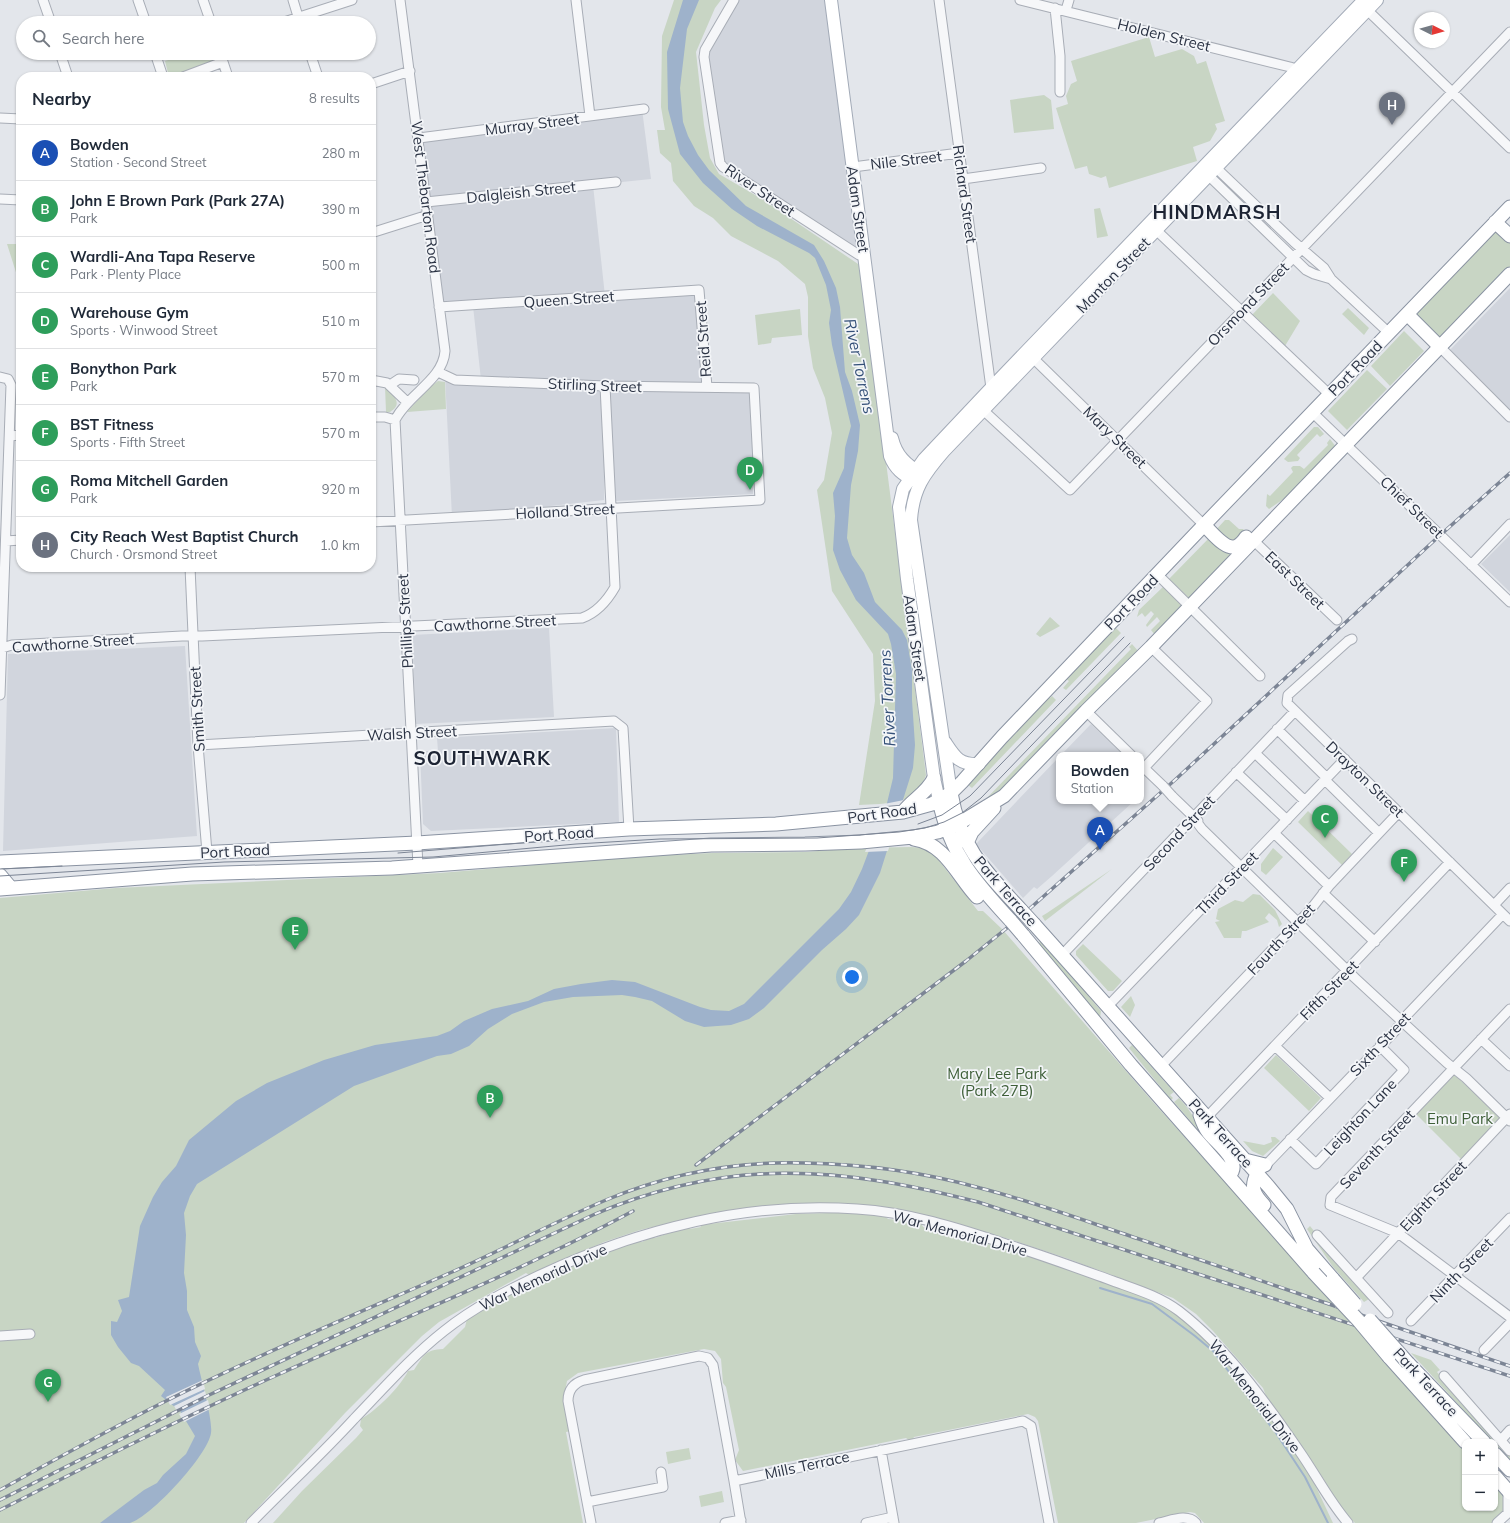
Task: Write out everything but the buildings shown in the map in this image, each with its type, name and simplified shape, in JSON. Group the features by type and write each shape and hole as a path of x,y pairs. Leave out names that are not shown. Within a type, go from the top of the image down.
{"highway":[{"name":"Port Road","path":"0,862 417,843 629,829 777,824 903,812 925,806 939,800 951,793 979,764 1013,725 1158,575 1204,524 1510,207"},
{"path":"1495,222 1510,236"},
{"name":"Port Road","path":"6,888 192,874 418,866 704,845 861,842 921,836 952,826 1004,796 1086,711 1152,648 1268,524 1510,274"},
{"path":"1407,314 1440,347"},
{"path":"1204,524 1226,545 1233,547 1238,546 1256,528 1268,524"},
{"path":"903,812 910,802 928,789 934,778"},
{"path":"951,793 952,826"},
{"path":"966,843 972,832 1004,796"},
{"path":"939,800 952,826"},
{"name":"Park Terrace","path":"952,826 986,871 1245,1160 1261,1170 1286,1209 1308,1249 1408,1363 1481,1439"},
{"name":"Park Terrace","path":"952,826 956,851 973,880 1008,923 1314,1273 1358,1320 1462,1439"},
{"path":"902,839 926,842 941,850 965,883 1008,923"},
{"path":"0,875 6,888"},
{"path":"1108,1006 1103,1013 1104,1020 1138,1060 1143,1078"},
{"path":"1194,1102 1207,1131 1232,1159 1235,1167 1229,1176"},
{"path":"1261,1170 1253,1181 1253,1189 1257,1198 1295,1240 1304,1261"},
{"path":"1498,1457 1510,1470"},
{"path":"1498,1479 1509,1491"}],"main road":[{"name":"Adam Street","path":"831,0 886,418 893,445 899,456 917,476"},
{"name":"Manton Street","path":"917,476 944,451 983,410 1032,353 1302,72 1364,5 1377,0"},
{"name":"Manton Street","path":"917,476 991,388 1032,353 1156,230 1209,168"},
{"name":"Adam Street","path":"917,476 911,520 951,793"},
{"name":"Adam Street","path":"917,476 903,489 899,507 906,579 934,778 939,800"},
{"path":"943,739 960,762 968,765 979,764"}],"street":[{"path":"44,0 49,16"},
{"path":"138,0 144,16"},
{"path":"203,0 209,16"},
{"path":"293,0 299,16"},
{"path":"310,16 352,0"},
{"name":"West Thebarton Road","path":"400,0 419,138 444,350 442,365 438,372"},
{"path":"576,0 590,116"},
{"name":"River Street","path":"734,0 705,50 704,57 720,164 858,255 864,254"},
{"name":"Richard Street","path":"939,0 991,388"},
{"name":"Holden Street","path":"1020,0 1066,10 1302,72"},
{"path":"1066,10 1069,0"},
{"path":"1364,5 1510,148"},
{"path":"1055,8 1060,56 1060,92"},
{"name":"Orsmond Street","path":"983,410 1070,490 1510,32"},
{"path":"62,60 66,72"},
{"path":"157,60 161,72"},
{"path":"192,72 216,60"},
{"path":"223,60 226,72"},
{"path":"312,60 316,72"},
{"path":"376,82 410,71"},
{"name":"Murray Street","path":"419,138 644,109"},
{"path":"0,118 16,119"},
{"name":"Nile Street","path":"853,167 959,153"},
{"path":"963,179 1041,168"},
{"path":"1209,168 1324,268 1331,279 1390,333"},
{"path":"1209,168 1293,257 1314,274 1331,279"},
{"name":"Dalgleish Street","path":"426,202 616,182"},
{"path":"0,200 16,200"},
{"path":"376,231 428,215"},
{"path":"1156,230 1330,395"},
{"name":"Queen Street","path":"439,307 699,290"},
{"name":"Reid Street","path":"699,290 707,387"},
{"path":"1440,347 1510,417"},
{"name":"Mary Street","path":"1032,353 1204,524"},
{"path":"376,417 385,416 395,420 422,386 438,372"},
{"name":"Stirling Street","path":"438,372 454,380 605,386 754,388 760,500"},
{"path":"0,695 3,562 6,541 11,385 4,378"},
{"path":"390,385 399,379 414,380"},
{"path":"376,380 387,382 408,402"},
{"path":"605,386 612,508"},
{"name":"Chief Street","path":"1313,412 1510,602"},
{"name":"Phillips Street","path":"395,420 399,521 418,866"},
{"path":"10,436 16,435"},
{"name":"Holland Street","path":"376,522 760,500"},
{"name":"Cawthorne Street","path":"2,648 20,645 582,618 593,614 615,587 612,508"},
{"path":"1471,565 1510,524"},
{"path":"6,541 16,540"},
{"name":"East Street","path":"1253,540 1337,620"},
{"name":"Smith Street","path":"190,572 198,745 207,852"},
{"path":"1158,575 1260,676"},
{"name":"Drayton Street","path":"1352,639 1288,695 1287,703 1507,918"},
{"path":"1144,764 1207,702 1152,648"},
{"path":"1086,711 1128,752"},
{"name":"Second Street","path":"1062,955 1295,711"},
{"name":"Walsh Street","path":"198,745 614,721 623,728 629,829"},
{"path":"1278,729 1379,833"},
{"path":"1255,753 1305,801"},
{"name":"Third Street","path":"1108,1006 1345,759"},
{"path":"1144,768 1349,969 1395,1010 1396,1014 1453,1069 1466,1078 1509,1117"},
{"path":"1236,772 1287,820"},
{"name":"Fourth Street","path":"1161,1066 1300,921 1326,889 1399,812"},
{"path":"1274,833 1375,942"},
{"name":"Fifth Street","path":"1207,1117 1450,862"},
{"path":"1494,905 1510,888"},
{"name":"Sixth Street","path":"1261,1170 1403,1021 1507,918"},
{"name":"Seventh Street","path":"1398,1233 1330,1205 1331,1197 1510,1009"},
{"path":"1481,1039 1510,1066"},
{"path":"1275,1046 1330,1098"},
{"name":"Leighton Lane","path":"1290,1139 1316,1164 1404,1070 1380,1046"},
{"name":"Eighth Street","path":"1356,1278 1509,1117"},
{"name":"War Memorial Drive","path":"251,1523 424,1348 460,1318 491,1300 581,1256 628,1239 663,1229 738,1215 788,1209 834,1208 881,1211 952,1227 1081,1269 1157,1297 1169,1304 1208,1335 1232,1362 1299,1450 1336,1510 1348,1523"},
{"name":"Ninth Street","path":"1412,1321 1510,1218"},
{"path":"1398,1233 1510,1317"},
{"path":"1317,1235 1388,1313"},
{"path":"1484,1350 1510,1323"},
{"path":"0,1336 30,1334"},
{"path":"591,1523 568,1401 569,1392 574,1385 584,1380 699,1356 708,1358 713,1365 741,1522 725,1523"},
{"name":"Park Terrace","path":"1444,1376 1510,1451"},
{"name":"Mills Terrace","path":"734,1481 1019,1421 1026,1422 1030,1426 1049,1523"},
{"path":"1501,1440 1510,1430"},
{"path":"866,1523 893,1520 881,1450"},
{"path":"587,1502 663,1487 661,1472"},
{"path":"1497,1523 1508,1513 1509,1491"},
{"path":"1159,1523 1184,1518 1193,1520 1196,1523"},
{"path":"1506,1523 1510,1521"}],"shaded area":[{"path":"734,0 831,0 864,255 723,167 705,50"},
{"path":"642,109 651,179 593,185 605,296 699,290 707,387 754,388 753,494 616,501 605,391 604,500 452,517 445,376 481,380 473,306 439,307 419,138"},
{"path":"1510,288 1510,414 1447,353"},
{"path":"1510,535 1510,592 1481,564"},
{"path":"549,628 554,717 416,724 412,635"},
{"path":"185,646 197,836 3,851 8,654"},
{"path":"1091,724 1120,752 1064,752"},
{"path":"616,728 619,822 431,831 423,824 420,751 438,751 437,738"},
{"path":"1056,760 1056,804 1131,804 1052,876 1037,889 1034,887 1023,898 976,844"}],"green space":[{"path":"674,0 721,0 715,8 696,52 704,125 710,158 719,174 762,199 861,266 926,775 922,785 916,793 899,801 859,805 875,701 873,654 832,591 817,490 824,480 832,433 825,398 813,368 808,336 808,297 805,284 778,261 731,236 713,218 694,206 673,181 671,163 660,153 657,130 665,130 661,107 662,36"},
{"path":"1149,37 1155,57 1182,49 1194,56 1197,64 1206,61 1225,121 1215,124 1217,129 1210,141 1193,147 1197,161 1109,188 1106,176 1101,178 1089,174 1087,166 1075,169 1056,108 1068,104 1066,96 1071,84 1077,81 1071,61"},
{"path":"215,60 190,72 168,72 165,61"},
{"path":"1044,95 1051,100 1054,129 1014,133 1010,100"},
{"path":"1100,208 1108,236 1097,238 1094,209"},
{"path":"1495,232 1499,232 1510,243 1510,266 1440,338 1416,314"},
{"path":"7,244 16,244 16,272"},
{"path":"1273,293 1300,321 1285,346 1252,315"},
{"path":"1348,308 1369,328 1364,335 1342,314"},
{"path":"800,309 802,335 772,338 771,343 758,345 755,315"},
{"path":"1404,331 1424,351 1390,386 1371,366"},
{"path":"1367,370 1387,389 1347,430 1328,411"},
{"path":"438,381 445,382 446,409 407,412 430,387"},
{"path":"385,386 397,402 394,409 390,412 386,412"},
{"path":"1314,427 1318,427 1324,434 1320,437 1317,434 1297,455 1300,458 1298,461 1288,462 1284,459"},
{"path":"1330,439 1336,447 1291,494 1269,509 1266,506 1267,494 1270,496 1293,472 1291,468 1293,466 1300,466 1304,469 1328,445 1327,443"},
{"path":"1225,520 1229,520 1239,529 1243,529 1247,533 1235,545 1214,532"},
{"path":"1211,536 1236,551 1190,599 1169,579"},
{"path":"1164,586 1183,606 1155,635 1151,630 1160,621 1157,617 1147,627 1146,625 1154,614 1151,611 1145,617 1142,613 1137,617 1139,610"},
{"path":"1050,617 1060,626 1040,637 1036,634"},
{"path":"1115,627 1121,633 1066,690 1063,688 1069,681 1066,679"},
{"path":"1132,644 1139,652 1060,734 1057,731 1043,745 1045,748 997,794 984,801 1131,649 1129,647"},
{"path":"1049,696 1050,698 1052,696 1056,700 972,788 968,785"},
{"path":"1308,811 1352,854 1342,865 1298,822"},
{"name":"Mary Lee Park (Park 27B)","path":"911,847 924,848 934,854 978,911 983,911 1002,929 1153,1102 1358,1329 1462,1449 1462,1511 1498,1511 1498,1489 1504,1496 1506,1509 1496,1521 1491,1523 1355,1523 1340,1508 1323,1478 1266,1396 1263,1388 1196,1314 1173,1298 1066,1258 1012,1240 971,1228 874,1206 687,1219 640,1230 604,1242 529,1275 526,1273 439,1322 422,1336 345,1413 244,1523 0,1523 0,898 116,888 440,873 628,857 712,853 805,852 855,848"},
{"path":"1273,848 1283,857 1266,875 1261,871 1261,864"},
{"path":"1112,869 1045,921 1042,916"},
{"path":"1253,894 1260,895 1275,910 1282,924 1279,927 1277,920 1269,913 1265,918 1269,922 1246,931 1242,931 1241,938 1224,938 1215,922 1220,921 1216,919 1218,909 1235,900 1243,902"},
{"path":"1037,934 1101,1011 1100,1018 1032,940 1040,943"},
{"path":"1083,944 1122,981 1113,991 1108,991 1076,955 1076,951"},
{"path":"1131,996 1135,1005 1130,1017 1121,1007"},
{"path":"1132,1045 1174,1092 1170,1095 1173,1098 1171,1100 1129,1048"},
{"path":"1276,1055 1321,1098 1309,1111 1264,1068"},
{"name":"Emu Park","path":"1452,1075 1457,1077 1501,1118 1461,1159 1415,1113"},
{"path":"1179,1098 1186,1106 1228,1165 1174,1102"},
{"path":"1271,1137 1275,1137 1280,1141 1263,1156 1252,1151 1243,1141 1264,1145 1272,1142"},
{"path":"860,1212 884,1215 888,1219 902,1220 911,1224 921,1222 923,1227 964,1237 1032,1257 1118,1287 1167,1307 1207,1339 1232,1368 1300,1459 1317,1489 1333,1523 1204,1523 1195,1513 1190,1512 1136,1523 1058,1523 1038,1421 1035,1417 1028,1414 914,1437 911,1442 906,1438 743,1471 735,1460 739,1450 726,1387 723,1383 721,1359 715,1351 704,1349 578,1373 567,1381 564,1397 571,1431 566,1432 583,1523 273,1523 302,1491 356,1438 363,1430 360,1426 361,1419 388,1398 400,1384 408,1371 414,1370 423,1357 429,1352 443,1349 465,1327 468,1315 518,1283 524,1289 572,1263 574,1265 617,1249 615,1247 629,1240 642,1242 653,1236 655,1238 691,1225 690,1229 701,1227 700,1225 796,1214"},
{"path":"1310,1226 1369,1299 1364,1302 1333,1267 1307,1229"},
{"path":"1411,1353 1431,1360 1440,1370 1437,1372 1496,1439 1490,1439"},
{"path":"1498,1441 1510,1455 1510,1461 1498,1448"},
{"path":"689,1448 691,1459 668,1464 666,1452"},
{"path":"722,1491 724,1502 701,1507 699,1496"}],"water":[{"path":"683,0 699,0 687,29 680,88 683,122 688,136 698,155 709,170 746,206 814,245 824,261 836,288 840,307 845,372 852,391 860,425 858,451 851,485 847,538 852,555 864,573 875,602 902,630 907,640 912,671 915,745 913,768 880,873 859,915 764,1008 749,1019 731,1025 704,1027 685,1021 652,1001 622,995 573,997 544,1002 512,1014 488,1029 469,1046 451,1054 437,1056 354,1086 197,1184 190,1196 184,1213 186,1235 184,1273 187,1291 187,1310 194,1327 195,1342 201,1356 198,1364 209,1409 211,1433 208,1443 190,1470 151,1510 130,1523 100,1523 144,1490 157,1483 163,1475 186,1454 195,1436 180,1411 161,1396 165,1390 139,1366 131,1363 118,1347 111,1335 111,1321 117,1322 122,1311 118,1300 129,1297 140,1226 153,1197 162,1182 176,1166 189,1140 236,1101 267,1083 324,1060 375,1045 437,1036 450,1031 464,1021 492,1009 528,1001 554,989 612,980 635,982 700,1007 711,1010 729,1011 744,1004 839,909 851,892 862,869 887,803 893,778 896,674 888,634 856,600 840,570 833,550 835,516 833,493 844,468 845,448 851,426 832,345 829,323 831,310 826,285 815,258 809,253 757,226 732,209 703,183 680,154 668,109 667,52"}],"pier":[{"path":"904,800 888,851 865,852 884,804"},
{"path":"203,1380 205,1389 170,1405 166,1397"},
{"path":"205,1391 207,1398 177,1411 174,1406"},
{"path":"208,1400 210,1409 184,1422 179,1414"}],"waterway":[{"path":"1100,1288 1152,1304 1213,1351 1276,1433 1305,1477 1328,1523"}],"tram line":[{"path":"918,824 942,815 970,796 1124,637"},
{"path":"0,876 224,862 433,857 576,844 660,839 817,838 899,832 925,828 944,822 962,813 981,798 1130,643"},
{"path":"398,853 557,840"},
{"path":"0,869 62,866"}],"railway":[{"path":"696,1165 966,961 1018,919 1176,779 1437,538 1510,473"},
{"path":"0,1490 122,1423 199,1385 307,1335 471,1263 606,1200 678,1176 753,1164 804,1163 871,1167 915,1173 958,1182 1061,1212 1510,1366"},
{"path":"0,1500 207,1396 593,1215 643,1196 690,1183 737,1176 784,1173 830,1175 878,1181 927,1190 978,1202 1510,1376"},
{"path":"0,1510 102,1458 206,1408 501,1276 590,1234 633,1211"}],"place":[{"name":"City Reach West Baptist Church","path":"1392,125"},
{"name":"Warehouse Gym","path":"750,490"},
{"name":"Wardli-Ana Tapa Reserve","path":"1325,838"},
{"name":"Bowden","path":"1100,850"},
{"name":"BST Fitness","path":"1404,882"},
{"name":"Bonython Park","path":"295,950"},
{"name":"John E Brown Park (Park 27A)","path":"490,1118"},
{"name":"Roma Mitchell Garden","path":"48,1402"}],"district":[{"name":"HINDMARSH","path":"1217,212"},
{"name":"SOUTHWARK","path":"482,758"}],"water label":[{"name":"River Torrens","path":"860,366"},
{"name":"River Torrens","path":"887,698"}]}
